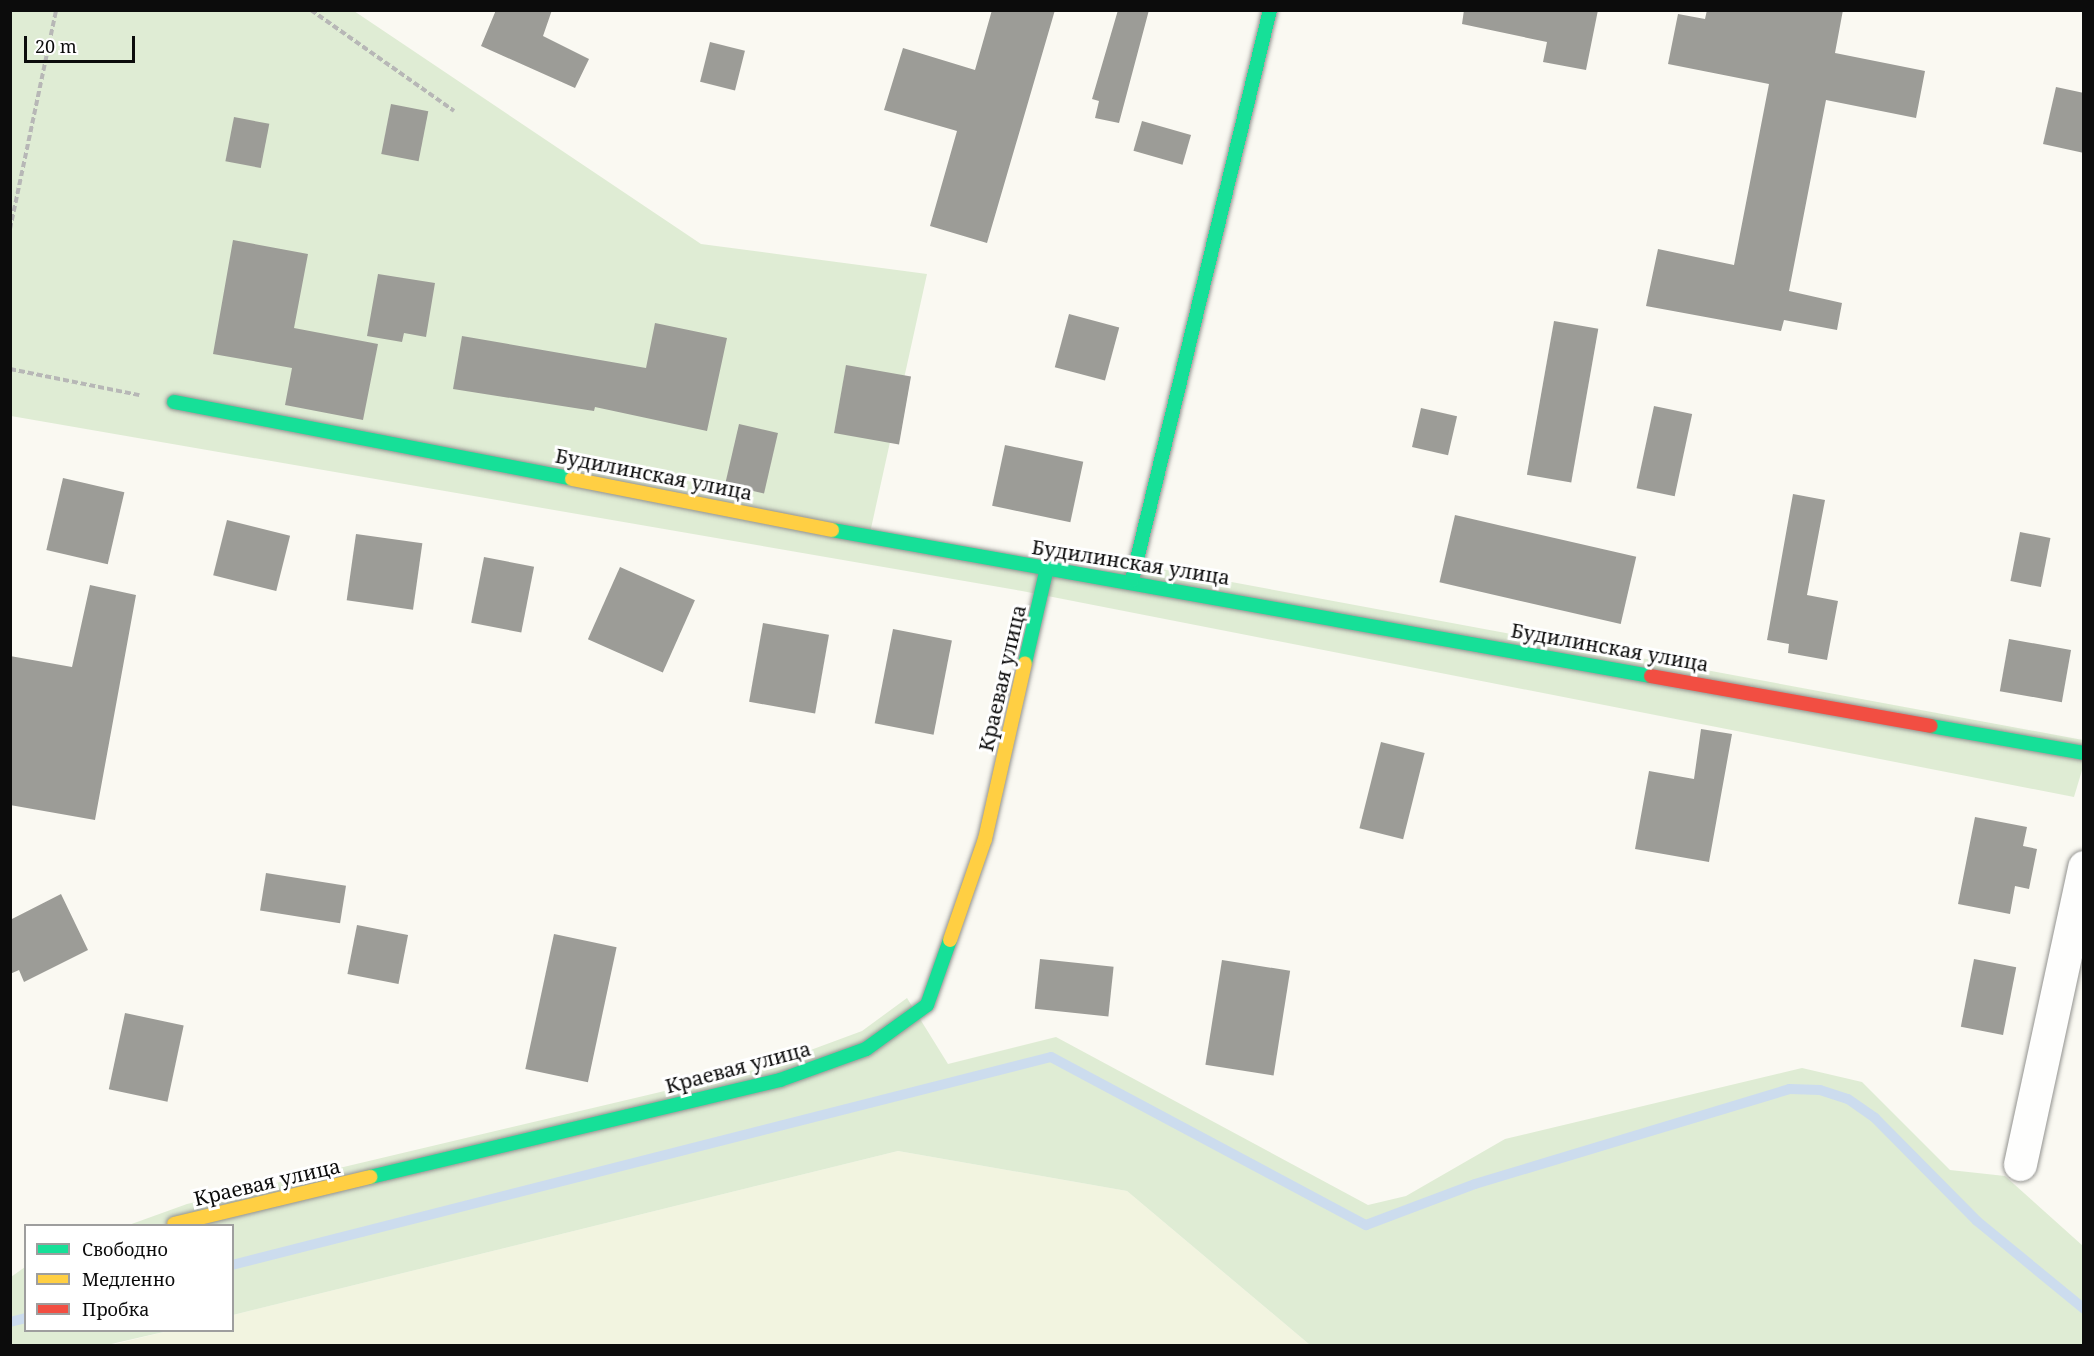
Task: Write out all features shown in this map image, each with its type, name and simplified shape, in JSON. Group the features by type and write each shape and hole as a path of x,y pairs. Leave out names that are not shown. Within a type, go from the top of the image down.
{"street":[{"path":"1132,580 1270,10"},
{"name":"Будилинская улица","path":"174,402 1047,568 1132,580 2084,753"},
{"name":"Краевая улица","path":"174,1224 780,1080 866,1049 927,1005 985,839 1047,568"},
{"path":"2020,1164 2084,867"}],"path":[{"path":"10,229 56,10"},
{"path":"311,10 453,111"},
{"path":"10,369 174,402"}],"green space":[{"path":"10,11 354,11 701,244 927,274 870,533 1102,572 1145,566 2083,740 2083,767 2074,797 1022,591 11,416"},
{"path":"907,998 948,1064 1056,1037 1368,1205 1406,1196 1505,1139 1802,1068 1862,1082 1950,1170 2005,1176 2083,1246 2083,1345 1310,1345 1127,1191 898,1151 234,1315 234,1224 132,1224 187,1204 762,1068 862,1031"},
{"path":"898,1151 1127,1191 1310,1345 107,1346 164,1332 234,1332 234,1315"},
{"path":"24,1268 24,1332 164,1332 107,1345 11,1345 11,1277"}],"building":[{"path":"496,10 552,10 543,36 589,59 575,88 481,46"},
{"path":"992,10 1055,10 987,243 930,226 957,131 884,110 903,48 975,70"},
{"path":"1118,10 1149,10 1119,123 1095,118 1099,101 1092,99"},
{"path":"1464,10 1598,10 1586,70 1543,62 1547,42 1462,24"},
{"path":"1707,10 1843,10 1835,53 1925,71 1916,118 1826,100 1789,291 1842,303 1837,330 1784,320 1781,331 1646,306 1658,249 1734,265 1769,84 1668,64 1678,14 1705,19"},
{"path":"710,42 745,51 735,90 700,82"},
{"path":"2056,87 2084,93 2084,153 2043,144"},
{"path":"391,104 428,111 419,161 381,154"},
{"path":"234,117 269,124 261,168 225,161"},
{"path":"1142,121 1191,135 1182,165 1133,151"},
{"path":"233,240 308,254 294,328 378,344 363,420 285,405 292,368 213,354"},
{"path":"378,274 435,283 426,337 404,333 402,342 367,336"},
{"path":"1069,314 1119,327 1105,381 1055,367"},
{"path":"1554,321 1598,329 1571,482 1527,475"},
{"path":"655,323 727,338 707,431 595,407 594,411 453,389 462,336 646,368"},
{"path":"846,365 911,376 899,444 834,433"},
{"path":"1654,406 1692,414 1675,496 1637,488"},
{"path":"1421,408 1457,416 1448,455 1412,447"},
{"path":"739,424 778,433 764,493 725,484"},
{"path":"1005,445 1083,462 1070,522 992,506"},
{"path":"63,478 124,492 108,564 46,550"},
{"path":"1793,494 1825,500 1807,595 1838,601 1827,660 1788,653 1789,644 1767,640"},
{"path":"1455,515 1636,557 1621,624 1439,582"},
{"path":"227,520 290,536 276,591 213,575"},
{"path":"2020,532 2050,538 2041,587 2010,581"},
{"path":"356,534 422,543 413,610 347,600"},
{"path":"484,557 534,567 521,633 471,623"},
{"path":"620,567 695,600 663,673 588,639"},
{"path":"90,585 136,595 95,820 10,805 10,656 72,667"},
{"path":"763,623 829,635 815,713 749,702"},
{"path":"893,629 952,640 934,735 875,723"},
{"path":"2009,639 2071,650 2062,702 2000,691"},
{"path":"1701,729 1732,734 1709,862 1635,849 1649,771 1694,779"},
{"path":"1381,742 1425,753 1403,839 1359,828"},
{"path":"1975,817 2027,827 2023,846 2037,849 2029,889 2015,886 2010,914 1958,904"},
{"path":"266,873 346,886 340,923 260,911"},
{"path":"61,894 88,950 24,982 19,970 10,974 10,920"},
{"path":"357,925 408,935 399,984 347,974"},
{"path":"554,934 617,947 588,1082 525,1069"},
{"path":"1040,959 1114,967 1108,1016 1035,1009"},
{"path":"1974,959 2016,967 2003,1035 1961,1027"},
{"path":"1222,960 1290,971 1274,1075 1205,1065"},
{"path":"125,1013 184,1025 167,1102 109,1089"}],"waterway":[{"path":"234,1264 1051,1057 1366,1225 1475,1184 1790,1089 1820,1090 1848,1099 1875,1118 1977,1221 2084,1309"},
{"path":"10,1322 24,1318"}],"traffic: fast":[{"path":"1132,580 1270,10"},
{"path":"174,402 572,479"},
{"path":"832,530 1651,676"},
{"path":"1025,663 1047,568"},
{"path":"1931,726 2084,753"},
{"path":"370,1177 780,1080 866,1049 927,1005 950,940"}],"traffic: slow":[{"path":"572,479 832,530"},
{"path":"950,940 985,839 1025,663"},
{"path":"174,1224 370,1177"}],"traffic: jam":[{"path":"1651,676 1931,726"}]}
